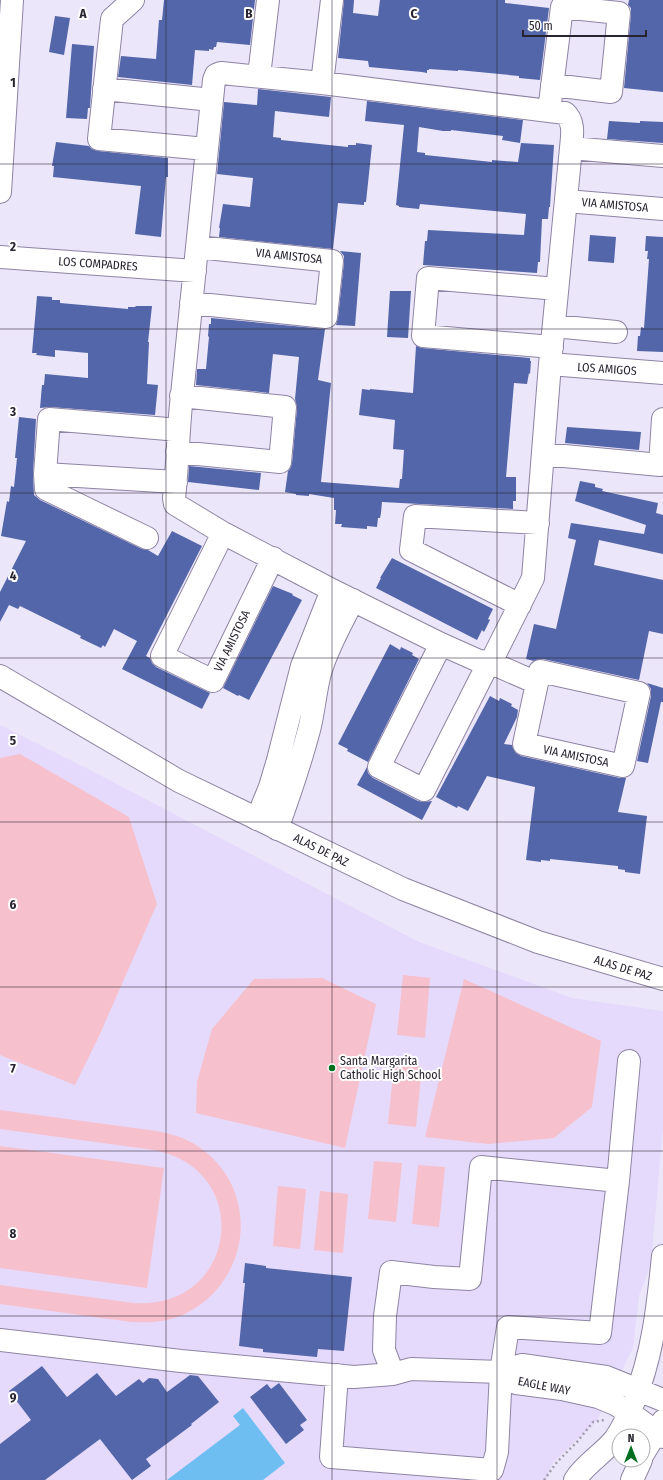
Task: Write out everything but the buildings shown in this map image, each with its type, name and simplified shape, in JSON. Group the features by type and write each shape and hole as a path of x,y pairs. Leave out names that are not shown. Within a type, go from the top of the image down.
{"street":[{"path":"0,192 12,0"},
{"path":"133,0 112,19 99,139 206,149"},
{"path":"259,76 268,0"},
{"path":"322,83 332,0"},
{"name":"VIA AMISTOSA","path":"441,644 379,767 424,790 489,662 493,658 533,578 572,125 565,113 221,72 216,75 214,80 206,149 195,271 181,396 174,498 175,504 223,533 332,590 441,644 479,661 489,662 537,683"},
{"path":"549,111 552,84"},
{"path":"104,89 212,100"},
{"path":"571,148 663,156"},
{"name":"VIA AMISTOSA","path":"566,201 663,209"},
{"name":"VIA AMISTOSA","path":"191,303 326,317 332,261 197,247"},
{"name":"LOS COMPADRES","path":"0,257 195,271"},
{"path":"551,356 423,336 428,278 557,289"},
{"path":"554,326 616,332"},
{"name":"LOS AMIGOS","path":"551,356 663,373"},
{"path":"177,452 280,462 286,407 181,396"},
{"path":"147,538 46,489 45,474 49,419 179,430"},
{"path":"543,454 660,465 663,419"},
{"path":"45,474 176,482"},
{"path":"520,605 412,550 415,516 538,523"},
{"name":"VIA AMISTOSA","path":"223,533 162,656 213,681 273,558"},
{"path":"257,819 278,760 302,666 332,590"},
{"path":"278,829 299,766 309,728 320,672 353,600"},
{"name":"VIA AMISTOSA","path":"540,671 639,693 623,766 524,744 537,683 540,671"},
{"name":"ALAS DE PAZ","path":"0,676 179,781 403,889 531,940 663,979"},
{"path":"338,1375 331,1457 492,1470 497,1452 501,1372 508,1327 600,1333 618,1182 629,1061"},
{"path":"393,1374 384,1350 385,1316 391,1272 470,1279 481,1167 618,1182"},
{"path":"575,1480 580,1473 615,1439 630,1413 646,1370 657,1315 663,1256"},
{"path":"0,1340 181,1361 354,1377 393,1374 410,1369 501,1372"},
{"name":"EAGLE WAY","path":"501,1372 522,1365 606,1377 663,1400"},
{"name":"EAGLE WAY","path":"501,1372 516,1383 592,1396 615,1404 661,1431"},
{"path":"651,1444 661,1431"},
{"path":"632,1480 637,1468"}],"shaded area":[{"name":"Santa Margarita Catholic High School","path":"0,725 92,771 419,942 572,998 663,1011 663,1126 651,1264 639,1296 633,1348 596,1422 553,1462 546,1480 0,1480"},
{"path":"20,754 129,817 157,904 100,1034 75,1085 0,1055 0,758"},
{"path":"403,975 430,978 425,1038 397,1035"},
{"path":"322,978 376,1004 345,1148 196,1113 197,1082 212,1029 254,979"},
{"path":"464,979 601,1041 592,1107 554,1138 488,1144 425,1137"},
{"path":"394,1065 422,1067 416,1127 388,1124"},
{"path":"0,1110 157,1131 179,1137 199,1147 215,1161 227,1177 236,1195 240,1213 240,1233 237,1252 229,1271 218,1288 200,1305 185,1314 154,1322 131,1322 0,1304 0,1285 134,1303 169,1299 195,1285 212,1263 221,1237 220,1209 208,1183 187,1163 154,1150 0,1129"},
{"path":"0,1146 164,1168 147,1288 0,1268"},
{"path":"374,1161 402,1163 396,1222 368,1219"},
{"path":"418,1165 445,1167 439,1227 412,1224"},
{"path":"278,1186 306,1189 300,1249 273,1246"},
{"path":"320,1191 348,1194 343,1253 314,1250"}],"water":[{"path":"243,1408 285,1463 263,1480 167,1480 240,1425 233,1416"}],"place":[{"name":"Santa Margarita Catholic High School","path":"332,1068"}]}
